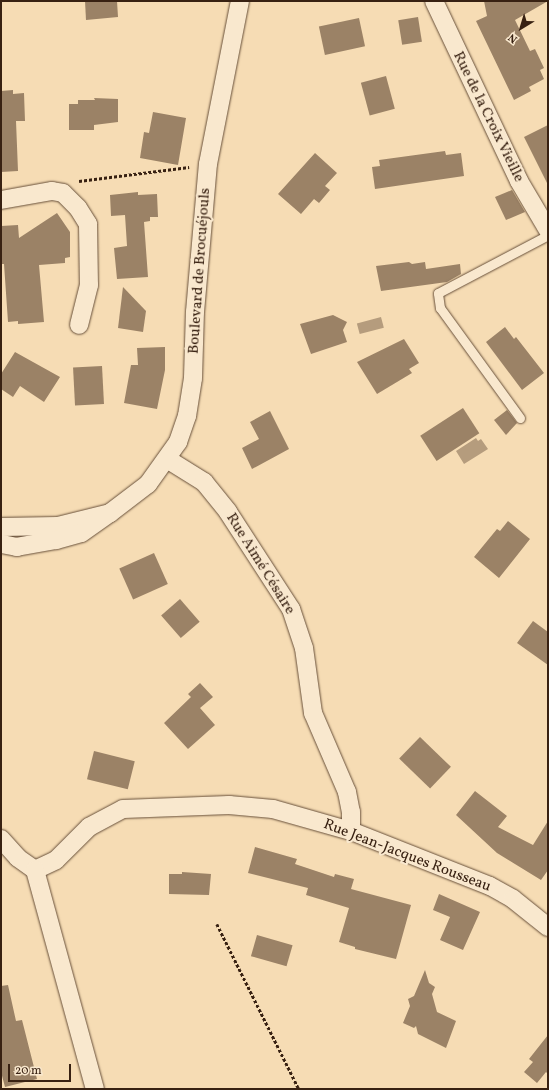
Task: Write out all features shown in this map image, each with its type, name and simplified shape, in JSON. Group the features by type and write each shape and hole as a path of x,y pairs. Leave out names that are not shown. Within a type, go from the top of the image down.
{"street":[{"name":"Boulevard de Brocuéjouls","path":"1,544 17,547 56,540 82,533 110,514 148,484 178,442 187,416 193,378 195,312 208,164 240,1"},
{"name":"Rue de la Croix Vieille","path":"434,1 519,181 548,230"},
{"path":"1,200 52,191 62,193 78,208 88,224 90,286 79,325"},
{"name":"Rue Aimé Césaire","path":"167,459 204,482 228,512 291,609 304,648 313,713 347,792 351,812 351,831"},
{"name":"Boulevard de Brocuéjouls","path":"1,527 58,526 110,514"},
{"name":"Rue Jean-Jacques Rousseau","path":"35,870 56,860 89,827 123,810 229,805 273,808 351,831 490,886 513,899 548,927"},
{"path":"1,839 18,858 35,870 95,1089"}],"lane":[{"path":"520,418 440,308 438,292 548,236"}],"path":[{"path":"62,193 76,182 138,176 208,164"},
{"path":"217,924 299,1089"}],"shaded area":[{"path":"381,317 384,328 360,334 357,323"},
{"path":"476,438 478,441 481,439 488,449 464,464 456,451"}],"building":[{"path":"85,1 117,1 118,17 86,20"},
{"path":"484,1 548,1 515,20 530,51 535,49 544,68 540,70 544,79 529,87 531,91 514,100 476,21 487,16"},
{"path":"418,17 422,42 402,45 398,20"},
{"path":"359,18 365,46 325,55 319,27"},
{"path":"386,76 395,109 370,116 361,83"},
{"path":"13,90 13,94 24,93 25,121 16,121 18,171 1,172 1,91"},
{"path":"94,98 118,99 118,122 94,125 94,130 69,130 69,104 78,104 78,100 95,100"},
{"path":"153,112 186,118 178,165 140,158 144,132 149,133"},
{"path":"548,125 548,185 524,137"},
{"path":"445,151 446,155 461,153 464,176 375,189 372,167 380,166 379,160"},
{"path":"315,153 337,173 325,186 330,190 319,203 314,199 301,214 278,194"},
{"path":"512,190 525,212 506,220 495,197"},
{"path":"138,192 138,195 157,194 158,217 150,217 150,221 144,222 148,277 117,279 114,248 127,246 125,215 111,216 110,195"},
{"path":"57,213 70,232 70,257 65,258 65,263 39,265 44,322 18,324 18,321 8,322 4,264 1,264 1,226 18,225 19,238"},
{"path":"409,262 412,264 425,262 426,269 460,264 461,274 447,282 381,291 376,266"},
{"path":"123,287 146,311 143,332 118,328"},
{"path":"333,315 347,322 343,330 347,342 311,354 300,324"},
{"path":"505,327 514,339 516,337 544,373 522,390 486,342"},
{"path":"404,339 419,363 409,369 412,373 377,394 357,362"},
{"path":"165,347 165,370 157,409 124,403 131,365 138,365 137,348"},
{"path":"15,352 60,377 44,402 20,386 13,397 1,389 1,374"},
{"path":"102,366 104,404 75,405 73,368"},
{"path":"463,408 479,433 437,461 420,436"},
{"path":"507,410 517,423 506,435 494,420"},
{"path":"270,411 289,449 252,469 242,448 259,439 250,422"},
{"path":"508,521 530,539 499,578 474,557 497,529 500,531"},
{"path":"154,553 168,584 133,600 119,568"},
{"path":"180,599 200,622 181,638 161,615"},
{"path":"533,621 548,632 548,665 517,643"},
{"path":"200,683 213,697 200,708 215,725 188,749 164,723 191,697 188,694"},
{"path":"420,737 451,767 430,788 399,759"},
{"path":"94,751 135,761 128,789 87,779"},
{"path":"475,791 507,816 498,827 533,845 548,821 548,870 541,880 497,853 456,815"},
{"path":"255,847 297,859 295,864 334,877 335,874 354,879 351,889 411,905 396,959 355,949 355,947 339,942 349,908 306,895 308,888 248,873"},
{"path":"182,872 211,874 209,895 169,894 169,874 182,874"},
{"path":"439,894 480,912 463,950 440,940 450,917 433,910"},
{"path":"257,935 293,945 287,966 251,956"},
{"path":"425,970 429,983 435,987 432,994 437,1012 456,1021 446,1048 418,1034 416,1026 414,1028 403,1023 410,1006 408,999 414,996"},
{"path":"8,985 16,1021 22,1020 37,1079 5,1087 1,1072 1,986"},
{"path":"548,1035 548,1074 546,1072 537,1083 524,1072 533,1062 529,1059"}]}
